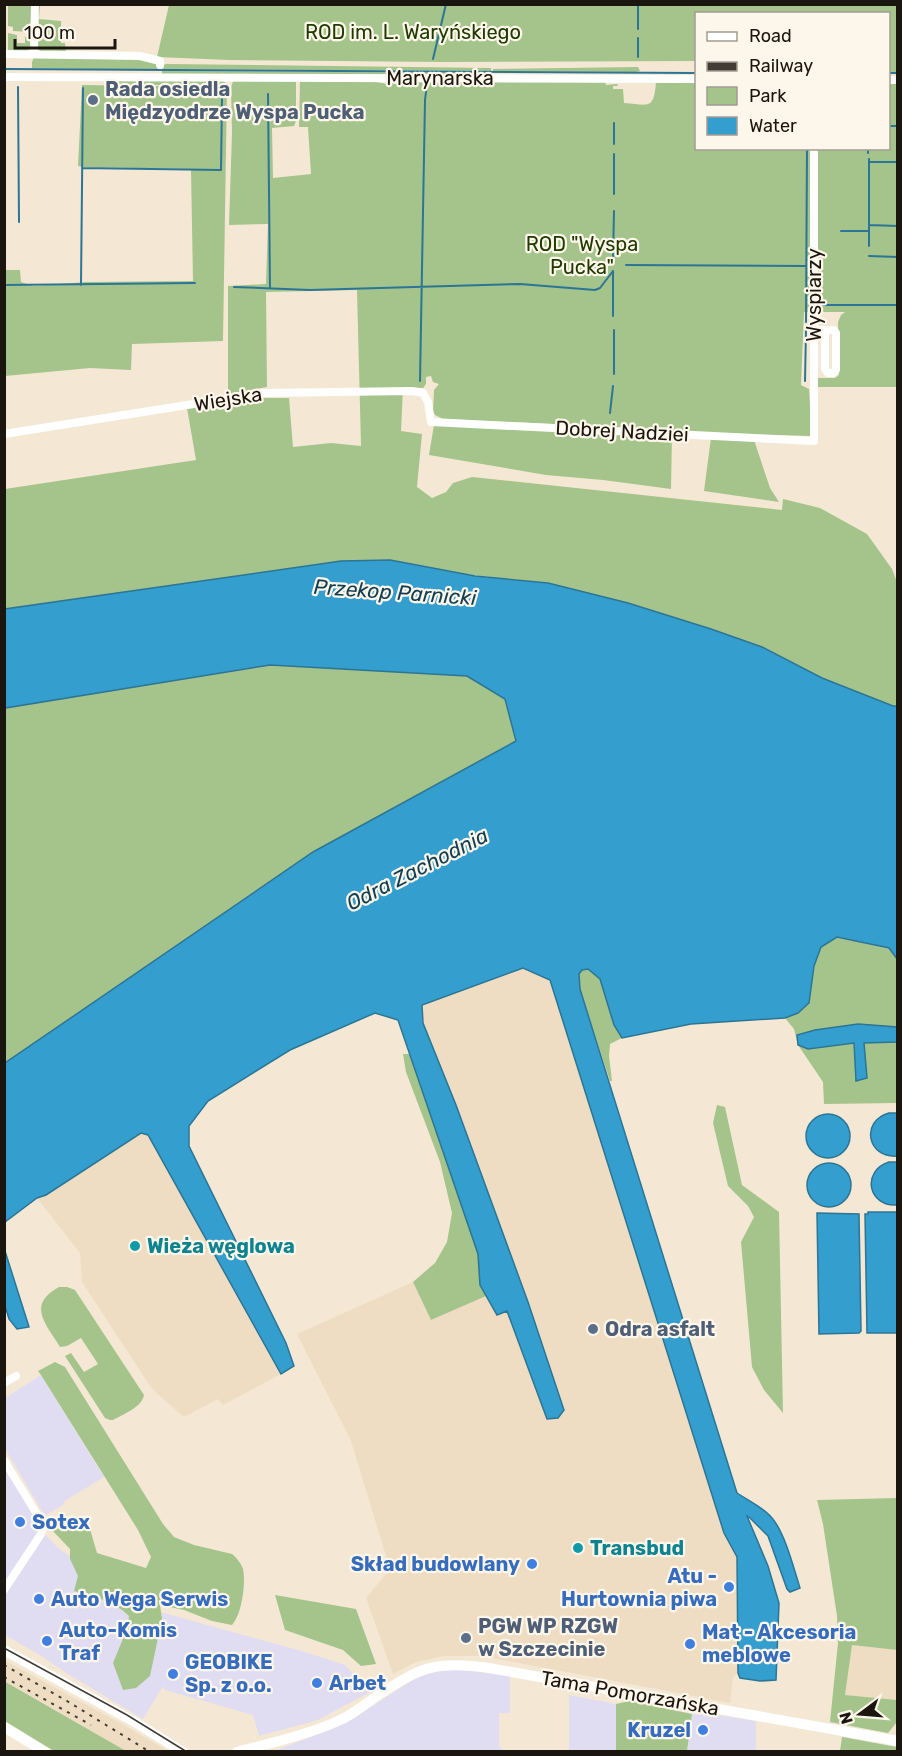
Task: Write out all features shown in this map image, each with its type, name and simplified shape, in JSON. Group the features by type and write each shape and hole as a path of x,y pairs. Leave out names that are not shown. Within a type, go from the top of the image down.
{"street":[{"path":"34,54 35,4"},
{"path":"4,54 140,56 160,63"},
{"name":"Marynarska","path":"4,77 695,79"},
{"name":"Wyspiarzy","path":"814,150 814,441"},
{"path":"834,329 837,370 828,373 825,369 821,330 834,329"},
{"name":"Wiejska","path":"4,434 279,392 420,392 425,395 428,402 431,422"},
{"name":"Dobrej Nadziei","path":"431,422 814,441"},
{"path":"4,1383 16,1377"},
{"path":"4,1460 43,1528 4,1590"},
{"path":"4,1650 137,1723 183,1752"},
{"name":"Tama Pomorzańska","path":"237,1752 336,1722 415,1673 438,1665 456,1664 897,1741"},
{"path":"4,1726 45,1752"}],"shaded area":[{"path":"523,968 551,980 724,1533 737,1556 738,1673 733,1677 730,1703 482,1656 444,1656 416,1662 393,1674 366,1598 390,1569 351,1441 297,1334 413,1282 431,1320 486,1296 497,1315 507,1311 547,1419 558,1418 564,1409 528,1302 456,1105 423,1023 422,1005"},
{"path":"142,1133 148,1135 281,1374 223,1405 218,1399 184,1417 152,1389 82,1282 80,1253 37,1198 46,1195"},
{"path":"41,1375 104,1477 45,1516 4,1447 5,1398"},
{"path":"4,1466 41,1530 58,1548 146,1608 345,1665 370,1692 318,1720 259,1736 253,1715 165,1690 163,1686 143,1719 68,1674 5,1635"},
{"path":"852,1645 897,1650 897,1700 844,1695"},
{"path":"4,1660 168,1751 126,1751 5,1681"},
{"path":"448,1668 510,1676 510,1713 499,1713 499,1747 502,1751 272,1752 344,1724 416,1678"},
{"path":"569,1695 616,1704 616,1751 569,1752"},
{"path":"692,1714 756,1721 756,1751 687,1751"}],"green space":[{"path":"8,5 33,5 32,45 26,52 8,52 8,33 17,35 17,43 25,43 25,37 29,36 30,32 13,31 13,27 8,26"},
{"path":"37,5 40,5 39,19 61,21 61,43 65,43 66,53 38,49"},
{"name":"ROD im. L. Waryńskiego","path":"169,5 897,5 897,72 890,72 890,12 695,12 695,61 443,62 157,57"},
{"path":"34,57 150,59 158,65 158,70 32,68"},
{"path":"166,64 491,68 491,71 163,69"},
{"path":"638,67 640,71 636,72 493,71 493,69"},
{"path":"162,71 491,73 491,76 162,75"},
{"path":"107,80 224,81 227,85 107,85"},
{"name":"ROD \"Wyspa Pucka\"","path":"233,81 296,81 294,126 272,128 273,178 311,174 308,127 299,127 300,81 370,81 387,84 406,81 605,82 606,85 617,84 618,86 613,86 613,89 623,89 624,103 645,105 649,104 654,97 656,82 695,83 695,150 890,150 890,83 897,83 897,387 818,387 817,378 835,378 839,375 838,322 845,312 804,312 801,385 809,389 812,436 672,432 671,489 546,475 429,455 434,425 553,430 553,424 443,419 435,415 433,411 434,390 439,384 433,382 431,376 426,377 426,384 423,388 403,387 401,431 422,434 417,487 432,498 446,492 453,483 472,477 782,510 783,499 820,508 867,534 892,569 897,582 897,706 822,678 762,647 711,629 628,603 548,583 341,561 5,609 5,489 196,460 187,408 247,398 289,398 293,447 331,443 361,446 357,290 266,292 267,387 228,394 228,286 266,284 268,224 229,225 231,88"},
{"path":"82,85 227,87 223,341 132,344 131,370 90,368 5,376 5,270 20,270 21,282 34,286 86,282 193,281 191,169 78,166"},
{"path":"711,438 754,440 770,488 779,502 704,491"},
{"path":"270,665 467,676 505,699 516,742 313,852 5,1063 5,708"},
{"path":"838,937 889,949 897,959 897,1103 824,1104 823,1082 798,1045 794,1029 785,1018 798,1013 809,1003 814,966 821,947"},
{"path":"588,969 600,979 614,1025 622,1038 610,1044 612,1081 610,1081 580,989 579,974 582,970"},
{"path":"403,1054 410,1054 479,1254 480,1285 486,1296 431,1320 413,1282 435,1263 447,1242 452,1213 440,1162 406,1072"},
{"path":"717,1105 725,1107 742,1185 779,1212 783,1413 764,1390 752,1367 741,1242 754,1217 748,1206 728,1186 713,1123"},
{"path":"59,1287 75,1290 144,1395 136,1407 113,1420 105,1418 65,1356 71,1353 84,1372 98,1364 81,1338 67,1346 60,1347 45,1323 41,1308 43,1301"},
{"path":"55,1362 65,1367 163,1524 174,1537 194,1545 232,1554 243,1569 242,1598 238,1614 232,1625 160,1605 162,1619 150,1676 136,1688 123,1690 113,1663 127,1629 129,1616 110,1603 74,1591 78,1576 70,1559 70,1549 53,1531 67,1523 79,1524 90,1529 97,1553 146,1568 151,1557 138,1530 38,1371"},
{"path":"897,1498 897,1650 852,1645 845,1695 897,1700 897,1722 888,1733 830,1722 838,1643 837,1616 823,1524 817,1500"},
{"path":"275,1595 356,1609 376,1664 361,1666 343,1650 285,1630"},
{"path":"4,1681 126,1751 54,1751 5,1721"},
{"path":"629,1701 692,1714 687,1751 616,1751 616,1704"},
{"path":"842,1737 897,1747 897,1751 840,1751"}],"water":[{"path":"390,560 475,576 548,583 628,603 762,647 822,678 897,706 897,959 889,948 837,937 821,947 814,966 809,1003 798,1013 785,1018 691,1024 622,1038 614,1025 600,979 588,969 582,970 579,974 580,989 737,1493 756,1504 777,1525 789,1552 800,1588 790,1592 787,1589 768,1536 747,1516 768,1566 779,1603 776,1680 760,1681 740,1678 738,1673 737,1557 724,1533 550,980 523,968 422,1005 423,1023 456,1105 528,1302 564,1410 558,1418 547,1419 507,1311 497,1315 480,1285 478,1254 398,1020 375,1013 290,1050 208,1101 189,1126 189,1146 286,1343 294,1366 281,1374 148,1135 141,1133 46,1195 37,1198 5,1222 5,1063 313,852 516,741 505,699 467,676 270,665 5,708 5,609 341,561"},
{"path":"858,1024 897,1027 897,1042 864,1043 867,1078 856,1081 854,1043 808,1049 798,1045 797,1035"},
{"path":"889,1113 897,1113 898,1156 879,1152 871,1139 874,1124 880,1117"},
{"path":"828,1114 844,1120 850,1136 844,1152 828,1158 812,1152 806,1136 812,1120"},
{"path":"889,1162 897,1162 897,1205 887,1204 880,1200 874,1195 872,1188 874,1173"},
{"path":"829,1163 844,1170 851,1185 844,1200 829,1207 814,1200 807,1185 814,1170"},
{"path":"868,1212 897,1212 897,1333 867,1333 865,1214"},
{"path":"817,1213 859,1214 861,1331 859,1333 819,1334"},
{"path":"5,1251 29,1327 17,1329 9,1319 5,1306"}],"waterway":[{"path":"433,59 446,4"},
{"path":"537,5 564,4"},
{"path":"638,4 638,29"},
{"path":"638,38 638,57"},
{"path":"4,69 695,73"},
{"path":"890,73 898,73"},
{"path":"420,381 427,84"},
{"path":"18,87 19,222"},
{"path":"81,285 83,88"},
{"path":"268,94 270,288"},
{"path":"82,168 221,170 222,98"},
{"path":"614,123 614,144"},
{"path":"890,126 898,126"},
{"path":"806,322 807,150"},
{"path":"614,154 614,194"},
{"path":"869,159 869,246"},
{"path":"869,162 896,162"},
{"path":"613,258 614,211"},
{"path":"869,225 898,226"},
{"path":"841,231 869,231"},
{"path":"869,256 898,257"},
{"path":"626,265 806,266"},
{"path":"613,271 613,316"},
{"path":"234,287 310,290 520,284 595,290 600,288 613,271"},
{"path":"4,285 195,283"},
{"path":"820,305 898,305"},
{"path":"805,381 806,329"},
{"path":"614,330 614,374"},
{"path":"610,413 613,386"}],"tram line":[{"path":"4,1648 127,1715 187,1752"}],"railway":[{"path":"4,1665 150,1752"},
{"path":"4,1677 91,1725"}],"place":[{"name":"Rada osiedla Międzyodrze Wyspa Pucka","path":"93,100"},
{"name":"Wieża węglowa","path":"135,1246"},
{"name":"Odra asfalt","path":"593,1329"},
{"name":"Sotex","path":"20,1522"},
{"name":"Transbud","path":"578,1548"},
{"name":"Skład budowlany","path":"532,1564"},
{"name":"Atu - Hurtownia piwa","path":"729,1587"},
{"name":"Auto Wega Serwis","path":"39,1599"},
{"name":"PGW WP RZGW w Szczecinie","path":"466,1638"},
{"name":"Auto-Komis Traf","path":"47,1641"},
{"name":"Mat - Akcesoria meblowe","path":"690,1644"},
{"name":"GEOBIKE Sp. z o.o.","path":"173,1674"},
{"name":"Arbet","path":"317,1683"},
{"name":"Kruzel","path":"703,1730"}],"water label":[{"name":"Przekop Parnicki","path":"395,592"},
{"name":"Odra Zachodnia","path":"417,869"}]}
